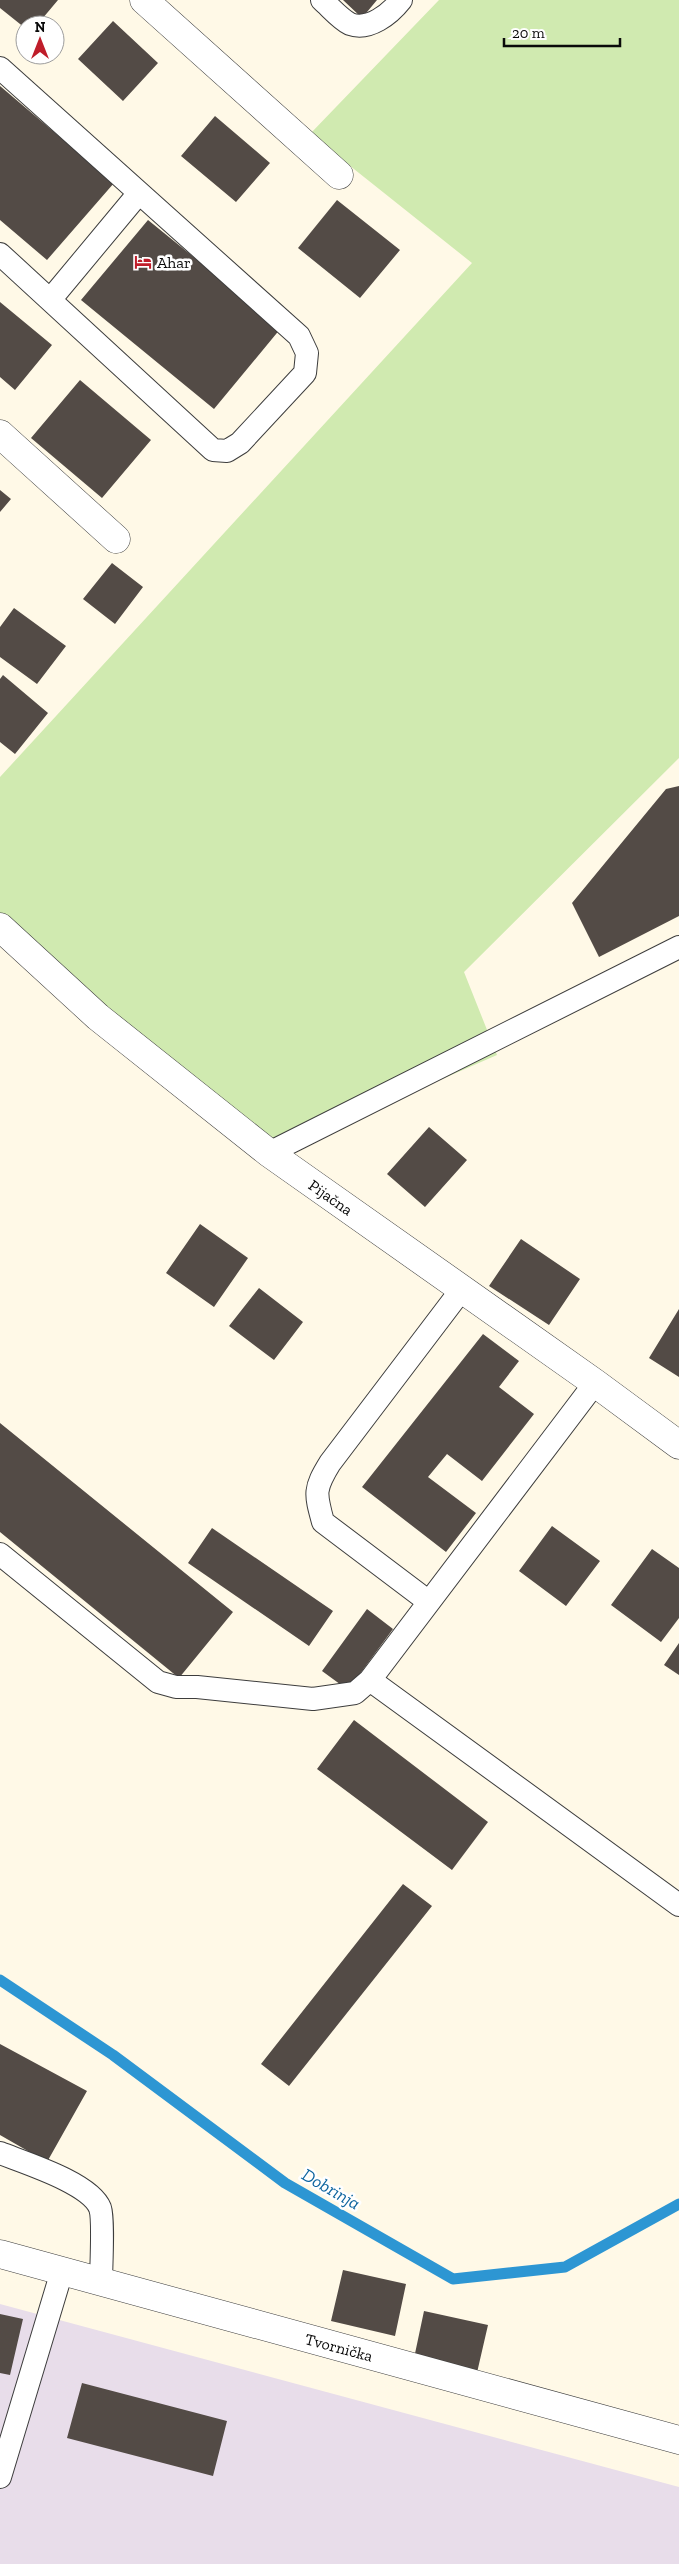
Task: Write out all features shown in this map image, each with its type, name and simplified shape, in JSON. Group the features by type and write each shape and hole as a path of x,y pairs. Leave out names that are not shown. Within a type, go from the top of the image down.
{"street":[{"path":"144,0 339,175"},
{"path":"0,434 116,539"},
{"name":"Pijačna","path":"0,927 98,1017 269,1153 595,1383 679,1445"},
{"name":"Tvornička","path":"0,2254 679,2440"}],"lane":[{"path":"322,0 349,23 362,26 392,12 401,0"},
{"path":"0,68 299,336 307,353 305,372 240,443 227,451 213,450 0,254"},
{"path":"50,300 139,193"},
{"path":"269,1153 679,946"},
{"path":"429,1602 322,1522 317,1501 317,1484 330,1463 462,1289"},
{"path":"0,1554 158,1682 176,1687 197,1687 313,1699 355,1693 370,1680 595,1383"},
{"path":"370,1680 679,1905"},
{"path":"0,2152 75,2185 90,2194 101,2209 101,2282"},
{"path":"0,2477 62,2271"}],"shaded area":[{"path":"0,2304 679,2487 679,2564 0,2564"}],"green space":[{"path":"439,0 679,0 679,758 464,972 497,1055 273,1153 0,934 0,777 472,263 310,134"}],"building":[{"path":"0,0 58,0 45,15 15,15 15,20 0,8"},
{"path":"343,0 377,0 362,18"},
{"path":"113,21 158,63 123,101 78,59"},
{"path":"0,86 114,183 47,260 0,220"},
{"path":"215,116 270,163 236,202 181,156"},
{"path":"337,200 400,250 360,298 298,248"},
{"path":"148,220 281,328 214,409 81,300"},
{"path":"0,302 52,345 15,390 0,377"},
{"path":"80,380 151,440 102,498 31,438"},
{"path":"0,490 11,499 0,512"},
{"path":"112,563 143,587 115,624 83,599"},
{"path":"14,608 66,646 37,684 0,657 0,627"},
{"path":"3,675 48,713 15,754 0,742 0,679"},
{"path":"679,786 679,916 599,957 572,903 666,789"},
{"path":"429,1127 467,1160 425,1207 387,1174"},
{"path":"200,1224 248,1258 214,1307 166,1273"},
{"path":"521,1239 580,1279 549,1325 489,1286"},
{"path":"259,1288 303,1322 274,1360 229,1326"},
{"path":"679,1309 679,1377 649,1358"},
{"path":"483,1334 519,1361 499,1387 534,1414 482,1481 447,1454 428,1477 476,1513 446,1552 362,1487"},
{"path":"0,1423 233,1612 179,1678 0,1532"},
{"path":"552,1526 600,1561 566,1606 519,1571"},
{"path":"212,1528 333,1611 309,1646 188,1563"},
{"path":"652,1549 679,1568 679,1618 661,1642 611,1605"},
{"path":"367,1609 393,1629 348,1690 322,1671"},
{"path":"679,1643 679,1675 664,1665"},
{"path":"354,1720 488,1822 452,1870 317,1769"},
{"path":"403,1884 432,1906 289,2086 261,2064"},
{"path":"0,2044 87,2091 47,2162 0,2135"},
{"path":"343,2270 406,2284 395,2336 331,2321"},
{"path":"424,2311 488,2325 476,2377 413,2363"},
{"path":"0,2314 23,2319 10,2375 0,2373"},
{"path":"82,2383 227,2421 213,2476 67,2438"}],"waterway":[{"name":"Dobrinja","path":"0,1980 113,2055 285,2183 453,2279 565,2267 679,2204"}],"place":[{"name":"Ahar","path":"143,262"}]}
